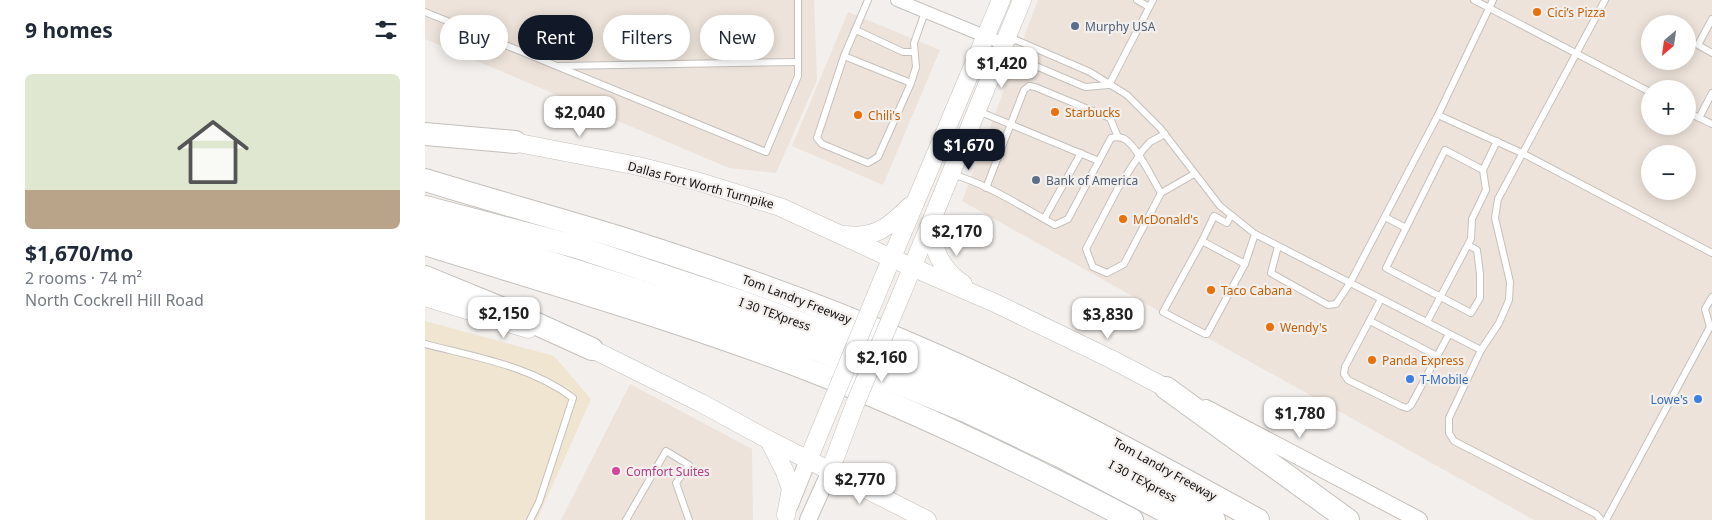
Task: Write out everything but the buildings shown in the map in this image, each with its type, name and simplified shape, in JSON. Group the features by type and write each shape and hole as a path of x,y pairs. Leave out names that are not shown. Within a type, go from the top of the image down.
{"highway":[{"path":"425,134 515,142"},
{"name":"Tom Landry Freeway","path":"425,180 619,237 693,261 765,286 857,322 972,371 1052,409 1258,520"},
{"name":"I 30 TEXpress","path":"425,206 586,250 745,303 885,354 1033,422 1214,520"},
{"path":"425,223 735,321 821,351 965,411 1060,456 1182,520"},
{"path":"425,244 670,320 816,373 887,401 1029,466 1132,520"},
{"path":"425,277 508,311 592,349"},
{"path":"1166,388 1347,520"}],"main road":[{"path":"808,460 915,200 1001,0"},
{"path":"830,471 855,404 1022,0"},
{"name":"Dallas Fort Worth Turnpike","path":"425,124 638,166 700,182 779,207 986,299 1111,359 1166,388"},
{"path":"840,234 857,236 872,234 895,221 915,200"},
{"path":"936,207 933,229 935,247 941,263 952,276 986,299"},
{"path":"425,297 592,349 927,520"},
{"path":"769,440 785,472 791,490 785,518"}],"street":[{"path":"897,0 1004,44"},
{"name":"Dallas Fort Worth Turnpike","path":"1166,388 1235,422 1419,520"},
{"path":"785,518 808,460"},
{"path":"808,520 830,471"}],"lane":[{"path":"425,12 766,152 798,76 798,0"},
{"path":"868,0 844,56 817,138 822,144 867,163 878,157 911,83 916,67 913,43 925,12"},
{"path":"1137,0 1149,7"},
{"path":"1109,84 1153,0"},
{"path":"1474,0 1641,87"},
{"path":"1278,246 1271,273 1328,305 1336,304 1350,283 1385,217 1438,114 1493,0"},
{"path":"1601,520 1596,514 1454,441 1449,433 1449,418 1481,350 1499,323 1509,300 1510,282 1495,216 1499,199 1605,0"},
{"path":"1712,19 1698,45 1712,53"},
{"path":"856,30 903,52 913,52"},
{"path":"1109,84 1085,87 1009,55 1004,44 1016,40 1091,72 1127,95 1165,134 1220,206 1255,234 1481,350"},
{"path":"844,56 911,83"},
{"path":"557,66 798,62"},
{"path":"986,188 1024,90 1029,86 1110,118 1118,137"},
{"path":"1699,118 1712,93"},
{"path":"976,111 1099,160"},
{"path":"1438,114 1522,153 1712,253"},
{"path":"1696,116 1712,124"},
{"path":"1165,134 1150,142 1118,188 1086,249 1093,267 1107,273 1124,264 1161,193 1194,174"},
{"path":"950,174 965,178 986,188 1055,225 1068,219 1111,138 1118,137 1127,140 1161,193"},
{"path":"1427,322 1471,239 1472,219 1485,190 1483,170 1497,141"},
{"path":"1468,245 1477,250 1480,274 1480,298 1471,313 1386,268 1445,150 1483,170"},
{"path":"1044,219 1081,153"},
{"path":"1231,216 1227,223 1214,216 1163,312 1207,334 1245,264 1255,234"},
{"path":"1385,217 1406,228"},
{"path":"1202,241 1245,264"},
{"path":"1607,520 1710,327 1705,309 1712,296"},
{"path":"1381,299 1345,367 1344,374 1348,380 1407,408 1411,405 1449,334"},
{"path":"1370,321 1437,356"},
{"path":"425,344 525,371 563,390 573,398 539,502 530,520"},
{"path":"626,520 666,451 689,465 676,483 689,520"}],"shaded area":[{"path":"425,0 814,0 817,80 776,173 729,168 474,60 508,60 508,15 440,15 440,45 425,39"},
{"path":"1038,0 1712,0 1712,520 1534,520 962,201"},
{"path":"848,12 940,50 883,185 792,146"},
{"path":"425,321 554,356 591,399 537,520 425,520"},
{"path":"630,384 752,449 753,520 561,520"}],"place":[{"name":"Cici’s Pizza","path":"1537,12"},
{"name":"Murphy USA","path":"1075,26"},
{"name":"Starbucks","path":"1055,112"},
{"name":"Chili's","path":"858,115"},
{"name":"Bank of America","path":"1036,180"},
{"name":"McDonald's","path":"1123,219"},
{"name":"Taco Cabana","path":"1211,290"},
{"name":"Wendy's","path":"1270,327"},
{"name":"Panda Express","path":"1372,360"},
{"name":"T-Mobile","path":"1410,379"},
{"name":"Lowe's","path":"1698,399"},
{"name":"Comfort Suites","path":"616,471"}]}
